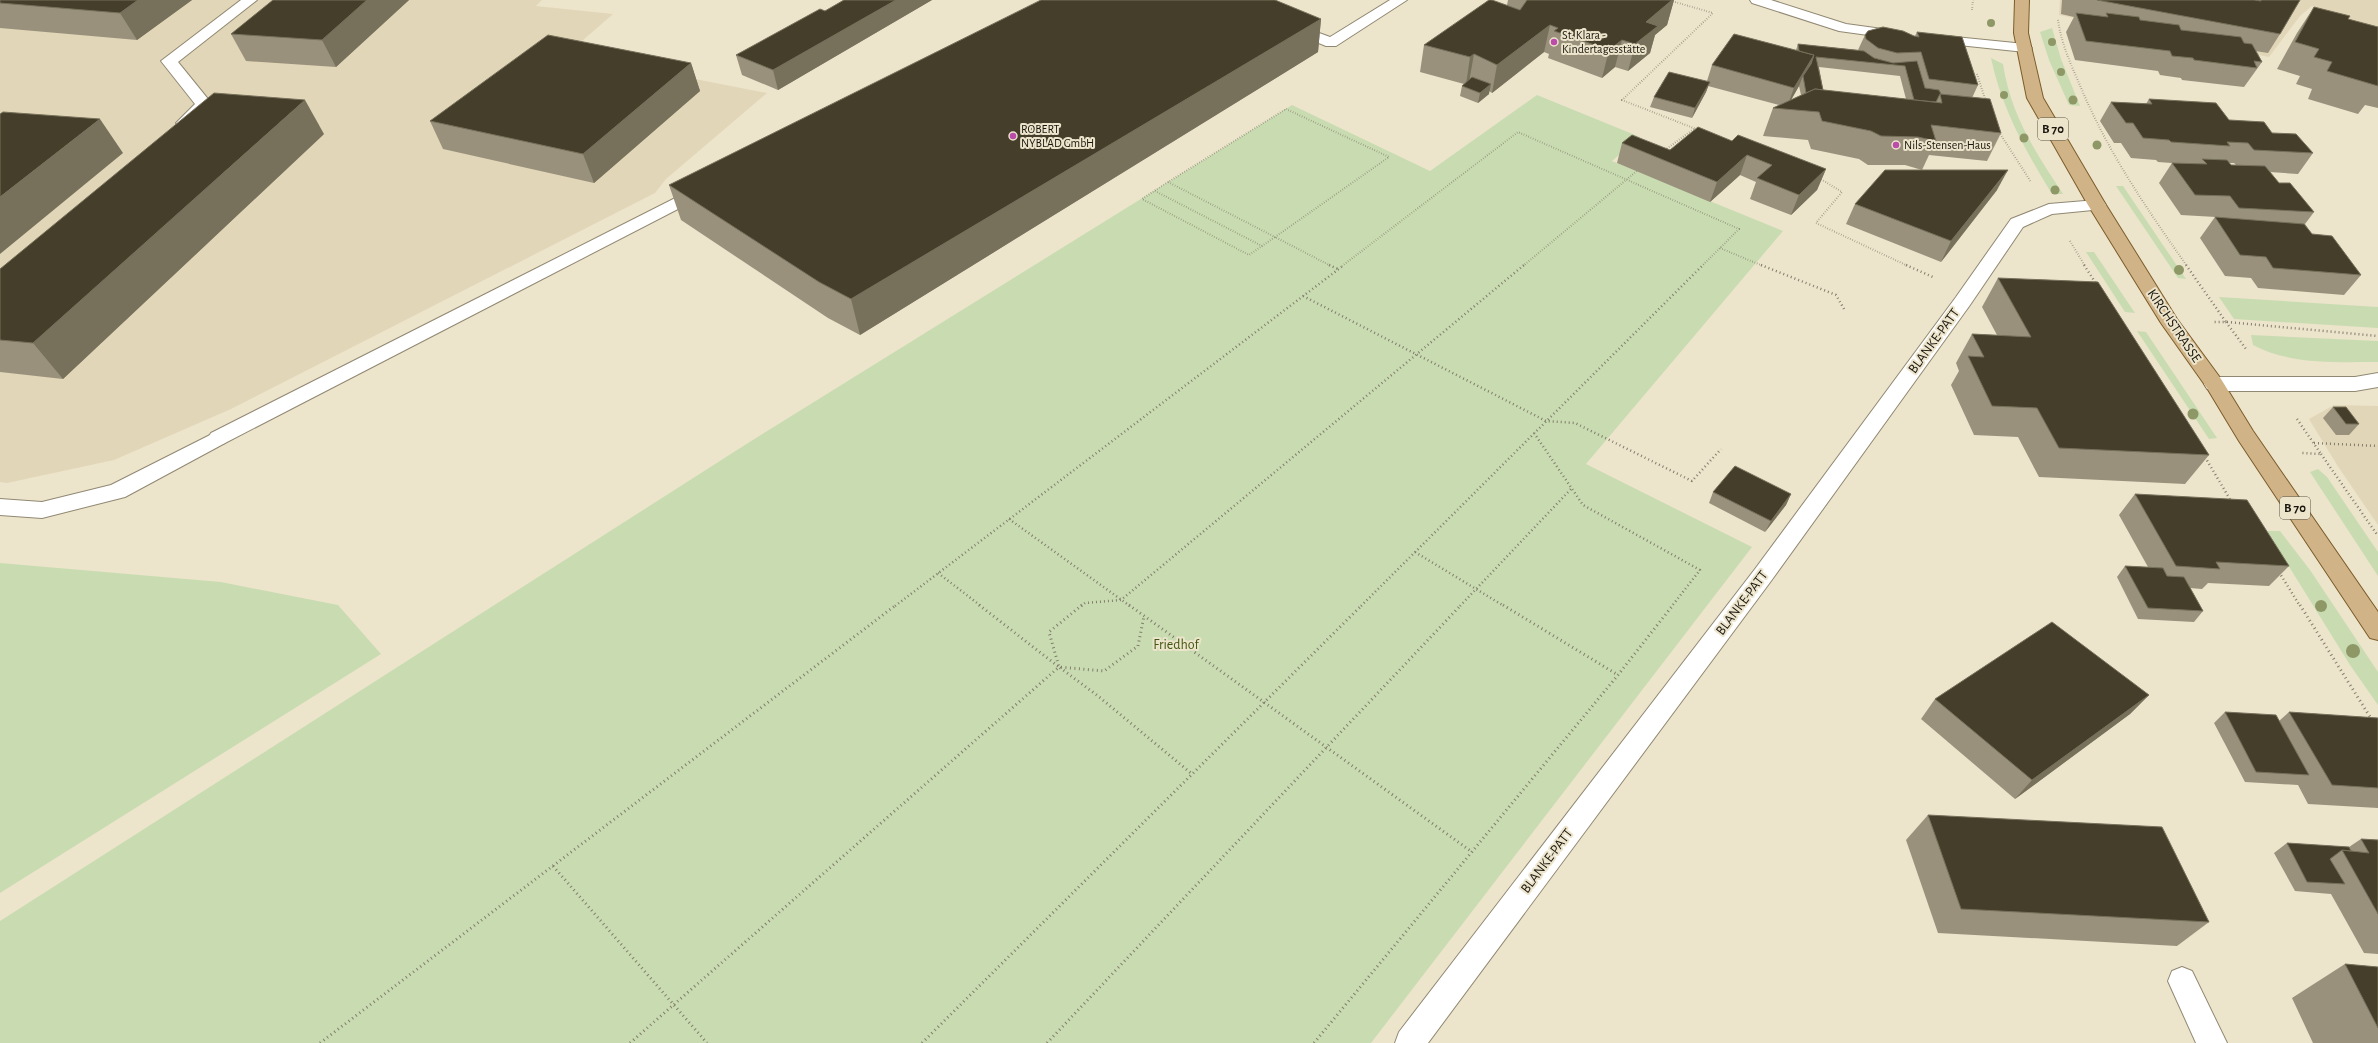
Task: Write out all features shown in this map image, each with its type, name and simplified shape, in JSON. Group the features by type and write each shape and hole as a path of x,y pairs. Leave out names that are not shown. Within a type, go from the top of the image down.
{"main road":[{"name":"KIRCHSTRASSE","path":"2022,0 2021,33 2035,98 2097,205 2170,323 2214,384 2246,436 2378,631"}],"street":[{"path":"175,131 204,104 169,61 250,0"},
{"path":"1281,22 1331,43 1400,0"},
{"path":"1757,0 1844,28 1913,38 2025,48"},
{"path":"0,507 42,510 117,491 716,182"},
{"name":"BLANKE-PATT","path":"1410,1043 1758,581 1968,293 2017,223 2049,209 2097,205"},
{"path":"2214,384 2355,384 2378,380"},
{"path":"2182,981 2212,1043"}],"path":[{"path":"1668,0 1713,13 1622,100 1701,131"},
{"path":"1973,0 1971,42 1979,85 1988,105"},
{"path":"1286,109 1389,157 1249,255 1142,199 1168,182 1286,109"},
{"path":"1996,125 2049,209"},
{"path":"1663,152 1695,128"},
{"path":"320,1043 1518,132 1738,229 922,1043"},
{"path":"1059,667 1049,632 1085,603 1121,600 1418,355 1625,179 1644,166"},
{"path":"1816,176 1842,192 1816,223 1968,293"},
{"path":"1168,182 1338,269"},
{"path":"1155,191 1262,246"},
{"path":"1720,248 1836,295 1844,309"},
{"path":"1303,296 1546,421 1575,423 1692,481 1721,449"},
{"path":"2226,322 2378,336"},
{"path":"1314,1043 1618,675 1700,570 1583,505 1534,433"},
{"path":"2314,443 2378,446"},
{"path":"2321,454 2378,536"},
{"path":"2204,455 2235,508"},
{"path":"1047,1043 1572,489"},
{"path":"1009,519 1472,852"},
{"path":"1415,552 1618,675"},
{"path":"2275,567 2374,723"},
{"path":"938,573 1098,696 1192,774"},
{"path":"630,1043 1059,667 1104,671 1138,646 1144,616"},
{"path":"553,866 707,1043"}],"shaded area":[{"path":"7,0 542,0 536,6 613,14 567,54 767,93 666,179 655,193 231,409 114,460 7,483 0,482 0,5"},
{"path":"2060,0 2378,0 2378,30 2312,6 2300,16 2269,57 2059,15"},
{"path":"2334,405 2378,406 2378,525 2339,468 2309,419"}],"green space":[{"path":"2052,28 2061,59 2080,106 2069,105 2049,60 2040,32"},
{"path":"1991,58 2003,64 2007,83 2018,117 2034,148 2063,194 2052,194 2024,145 2001,94"},
{"name":"Friedhof","path":"1537,95 1640,137 1612,161 1783,231 1586,464 1752,547 1371,1043 0,1043 0,921 748,443 1292,105 1430,171"},
{"path":"2116,186 2123,186 2186,279 2178,278"},
{"path":"2086,252 2094,252 2135,313 2125,312"},
{"path":"2219,297 2378,307 2378,328 2234,319"},
{"path":"2137,331 2146,332 2217,438 2209,439"},
{"path":"2251,335 2378,341 2378,362 2314,361 2282,356 2253,345"},
{"path":"2318,469 2327,477 2378,552 2378,576 2310,472"},
{"path":"2267,531 2280,531 2310,570 2378,672 2378,705 2350,665"},
{"path":"0,563 221,582 338,605 381,654 0,893"}],"building":[{"path":"0,0 138,0 120,13 0,3"},
{"path":"273,0 367,0 322,40 231,34"},
{"path":"844,0 896,0 773,70 736,55 820,9 825,11"},
{"name":"ROBERT NYBLAD GmbH","path":"1041,0 1275,0 1321,19 851,299 819,282 669,185"},
{"path":"1489,0 1520,10 1527,0 1672,0 1646,22 1658,26 1635,44 1622,40 1609,50 1554,31 1558,28 1550,25 1497,65 1474,54 1470,57 1424,45"},
{"path":"2097,0 2261,1 2300,0 2280,34"},
{"path":"2314,7 2350,16 2348,19 2378,27 2378,86 2327,71 2332,62 2314,57 2319,49 2295,42"},
{"path":"2076,13 2108,17 2106,13 2139,17 2140,20 2179,25 2181,30 2241,37 2244,43 2252,44 2262,62 2254,61 2257,68 2172,56 2170,51 2086,41"},
{"path":"1883,27 1903,31 1919,37 1917,32 1962,37 1978,85 1929,79 1921,52 1897,53 1878,48 1866,39 1865,35 1868,31"},
{"path":"1734,34 1814,55 1794,88 1712,65"},
{"path":"548,35 691,63 583,154 430,121"},
{"path":"1798,44 1864,51 1874,58 1893,63 1917,61 1925,88 1939,90 1941,94 1936,102 1914,100 1905,66 1816,57 1823,90 1815,89 1806,93 1803,76 1811,64 1814,55 1799,51"},
{"path":"1669,72 1710,82 1695,108 1654,97"},
{"path":"1472,77 1491,84 1480,93 1462,86"},
{"path":"1815,89 1942,103 1940,94 1990,99 2001,133 1931,125 1936,141 1918,137 1881,136 1871,131 1822,121 1819,112 1773,108"},
{"path":"214,93 305,100 33,343 0,340 0,269"},
{"path":"2149,99 2216,103 2229,120 2264,122 2272,133 2296,134 2313,153 2254,150 2248,143 2227,142 2230,146 2171,142 2169,140 2143,138 2133,123 2126,123 2111,102 2152,104"},
{"path":"3,112 100,119 0,197 0,114"},
{"path":"1698,127 1732,141 1738,135 1826,169 1799,195 1757,178 1772,165 1747,155 1717,182 1622,143 1632,135 1670,150"},
{"path":"2202,159 2227,160 2231,165 2265,166 2279,183 2290,183 2314,212 2239,208 2230,196 2195,195 2172,163 2207,164"},
{"path":"1885,170 2008,170 1951,241 1855,204"},
{"path":"2215,217 2304,224 2312,234 2332,236 2361,275 2273,268 2266,257 2240,255"},
{"path":"1998,278 2098,282 2209,455 2059,448 2037,408 1992,406 1968,356 1984,357 1972,334 2031,337"},
{"path":"2333,407 2346,407 2359,424 2346,424"},
{"path":"1735,466 1791,494 1771,521 1713,492"},
{"path":"2135,494 2247,500 2289,566 2216,562 2220,569 2176,566"},
{"path":"2125,566 2163,568 2167,576 2184,577 2203,611 2148,608"},
{"path":"2052,622 2149,695 2032,780 1935,699"},
{"path":"2225,712 2276,715 2309,775 2256,772"},
{"path":"2289,712 2378,718 2378,788 2332,785"},
{"path":"1928,815 2162,827 2209,922 1961,909"},
{"path":"2361,839 2378,840 2378,914 2342,850 2369,853"},
{"path":"2287,843 2349,847 2351,851 2342,850 2330,859 2345,884 2307,882"},
{"path":"2345,964 2378,967 2378,1028"}],"place":[{"name":"St. Klara - Kindertagesstätte","path":"1554,42"},
{"name":"ROBERT NYBLAD GmbH","path":"1013,136"},
{"name":"Nils-Stensen-Haus","path":"1896,145"}]}
